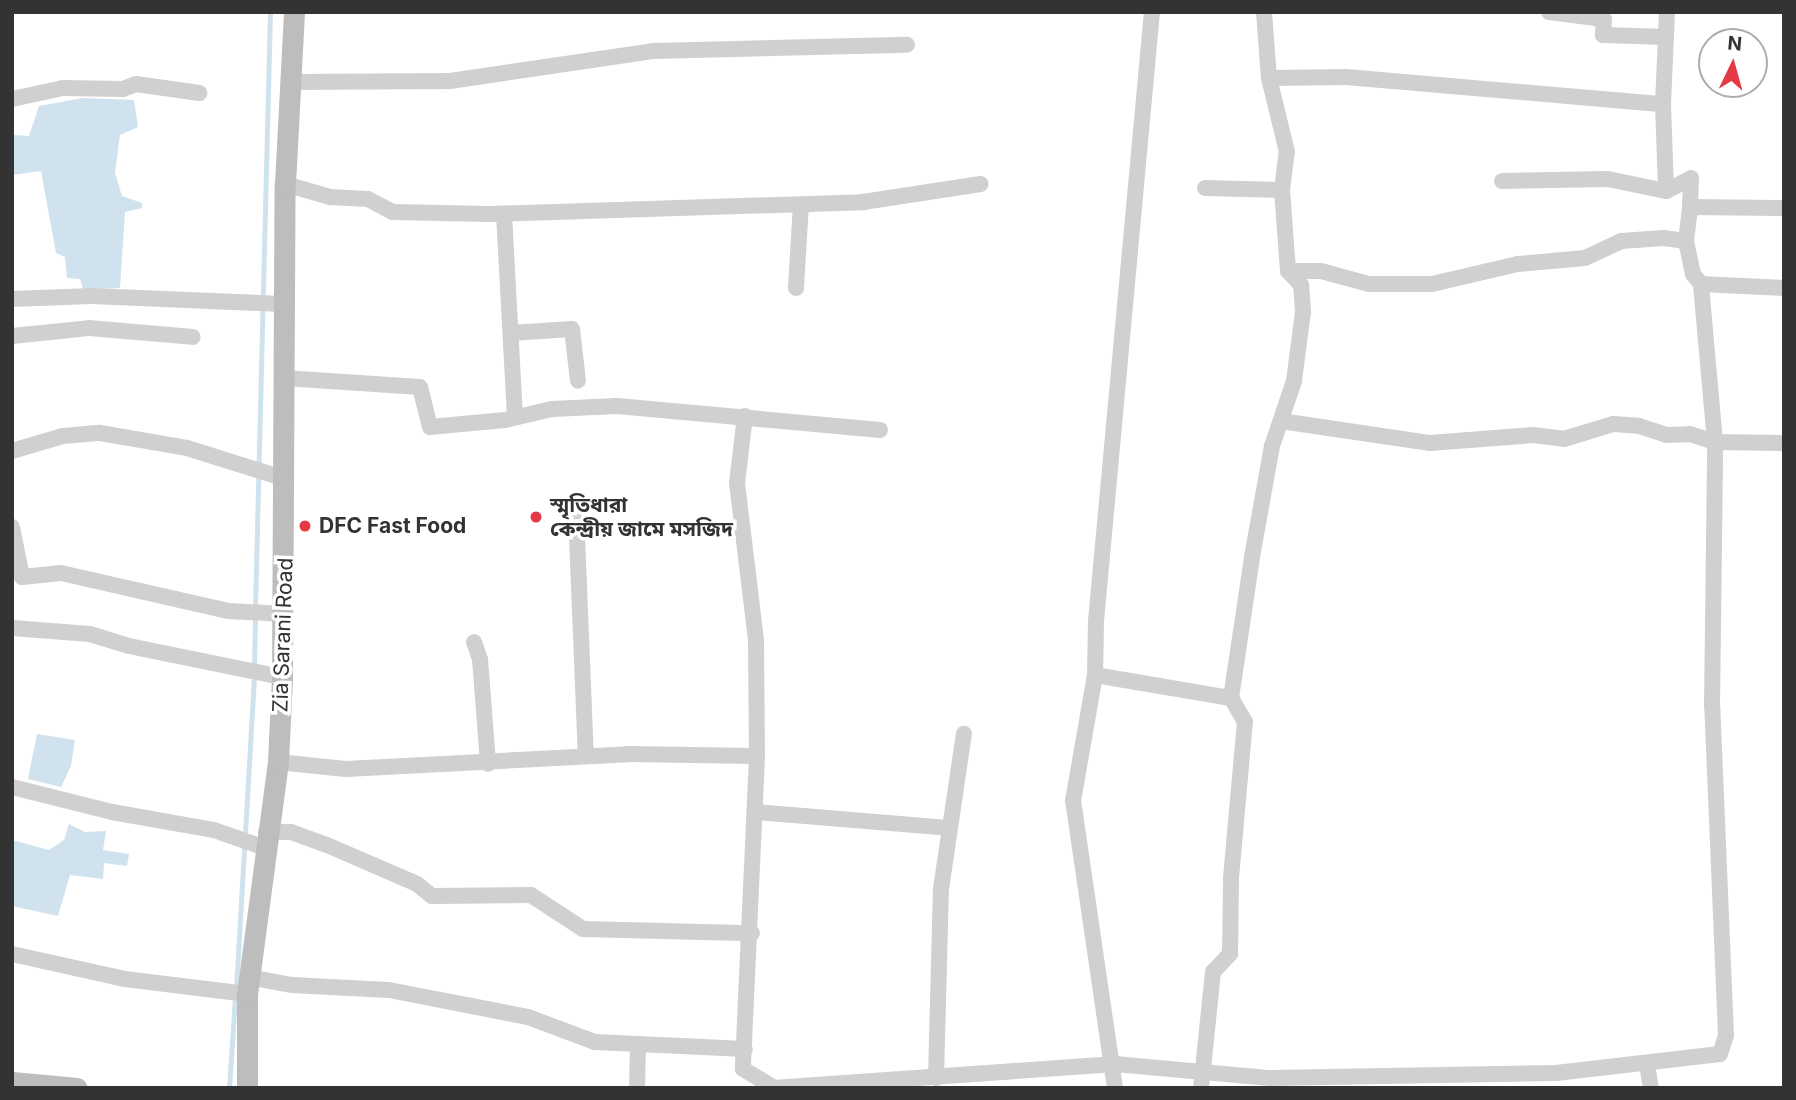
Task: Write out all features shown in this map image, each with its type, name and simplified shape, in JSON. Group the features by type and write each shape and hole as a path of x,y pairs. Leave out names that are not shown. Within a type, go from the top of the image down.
{"main road":[{"name":"Zia Sarani Road","path":"247,1088 248,985 265,840 278,762 285,614 285,184 294,12"},
{"path":"12,1082 75,1087"}],"street":[{"path":"1115,1088 1115,1064 1073,801 1095,675 1097,607 1152,12"},
{"path":"1202,1081 1213,972 1230,954 1231,878 1245,722 1231,698 1252,557 1281,421 1294,381 1303,312 1301,285 1288,271 1282,190 1287,152 1269,78 1264,12"},
{"path":"1549,12 1604,19 1603,35 1666,37"},
{"path":"1666,191 1663,104 1667,12"},
{"path":"291,82 450,81 653,51 906,45"},
{"path":"1269,78 1346,77 1663,104"},
{"path":"12,99 92,85 123,89 154,84 199,93"},
{"path":"745,416 737,483 756,641 757,756 752,933 743,1069 773,1087 1115,1064 1202,1081 1271,1083 1556,1073 1720,1054 1726,1035 1712,706 1715,442 1701,284 1693,274 1686,241 1691,178 1666,191 1608,179 1502,181"},
{"path":"285,184 330,197 368,198 392,212 504,214 801,205 920,196 981,184"},
{"path":"1205,188 1282,190"},
{"path":"796,288 801,205"},
{"path":"1690,207 1784,208"},
{"path":"504,214 515,414"},
{"path":"1288,271 1321,271 1368,284 1433,284 1518,264 1585,258 1621,241 1686,241"},
{"path":"1701,284 1784,288"},
{"path":"12,299 127,297 284,304"},
{"path":"12,336 89,328 193,337"},
{"path":"511,333 572,330 578,382"},
{"path":"284,378 420,387 430,427 505,420 515,414 617,406 880,430"},
{"path":"1281,421 1430,443 1533,435 1564,439 1613,424 1639,426 1666,435 1690,434 1715,442 1784,443"},
{"path":"12,451 63,436 100,433 187,449 286,479"},
{"path":"576,511 586,756"},
{"path":"12,527 22,577 61,573 228,611 285,614"},
{"path":"12,628 90,634 129,646 282,677"},
{"path":"474,642 480,659 488,764"},
{"path":"1095,675 1231,698"},
{"path":"936,1078 936,981 948,828 964,734"},
{"path":"278,762 346,769 488,764 586,756 757,756"},
{"path":"12,787 112,812 265,840 291,832 417,884 432,896 531,895 583,929 752,933"},
{"path":"755,811 948,828"},
{"path":"12,954 125,979 389,990 527,1017 596,1042 744,1049"},
{"path":"637,1088 638,1044"},
{"path":"1647,1064 1651,1088"}],"water":[{"path":"83,98 134,100 138,127 120,135 115,173 122,196 142,203 142,208 125,212 120,288 83,289 80,279 67,278 65,257 56,253 41,171 12,175 12,135 29,136 39,106"},
{"path":"37,734 75,740 71,766 61,787 28,779"},
{"path":"69,824 85,832 106,831 103,850 129,854 127,866 104,863 103,879 70,875 58,916 12,906 12,840 49,850 64,840"}],"waterway":[{"path":"255,608 270,12"},
{"path":"254,668 255,617"},
{"path":"236,989 254,676"},
{"path":"229,1088 235,998"}],"place":[{"name":"স্মৃতিধারা কেন্দ্রীয় জামে মসজিদ","path":"536,517"},
{"name":"DFC Fast Food","path":"305,526"}]}
